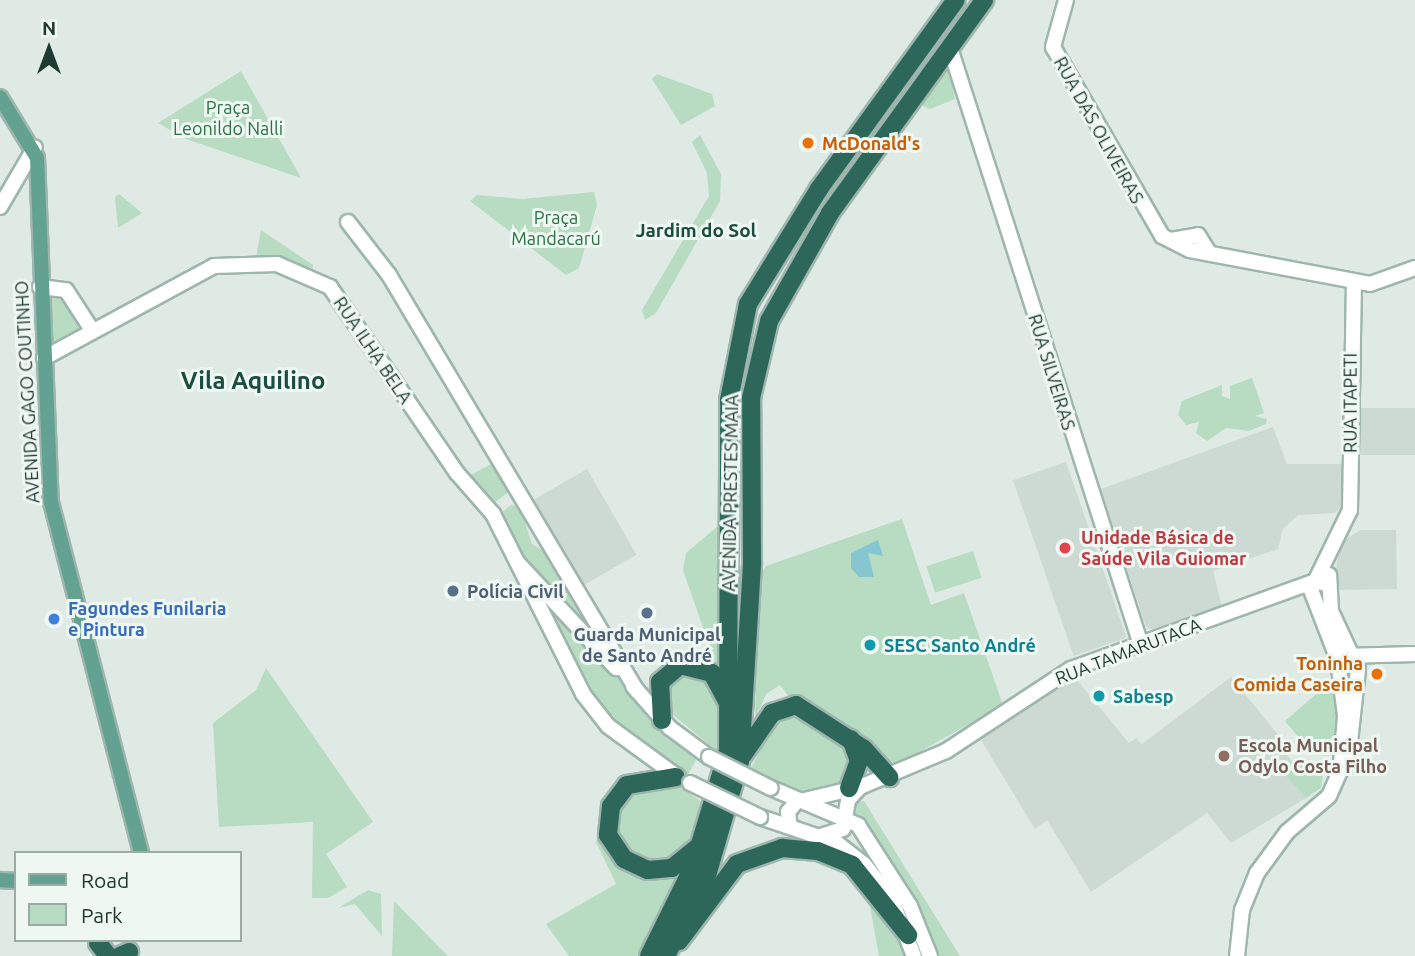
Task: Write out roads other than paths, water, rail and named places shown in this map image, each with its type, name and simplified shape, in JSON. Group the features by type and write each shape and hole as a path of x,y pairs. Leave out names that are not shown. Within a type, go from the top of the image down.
{"highway":[{"name":"AVENIDA PRESTES MAIA","path":"669,952 712,863 740,761 752,562 751,398 764,336 807,246 984,0"},
{"name":"AVENIDA PRESTES MAIA","path":"649,956 702,842 723,780 732,715 729,400 748,304 819,189 952,5"},
{"path":"952,5 955,41"},
{"path":"662,720 660,682 670,670 687,665 715,676 732,715"},
{"path":"740,761 767,718 788,705 809,708 851,739 889,777"},
{"path":"851,739 859,761 855,788"},
{"path":"684,781 648,777 626,785 611,806 610,840 632,865 654,871 681,863 702,842"},
{"path":"669,952 695,928 737,864 774,848 818,850 852,865 908,935"}],"main road":[{"name":"AVENIDA GAGO COUTINHO","path":"0,97 35,147 40,180 40,288 51,502 140,851"}],"street":[{"name":"RUA DAS OLIVEIRAS","path":"1066,0 1053,47 1149,220 1166,239 1354,281"},
{"name":"RUA SILVEIRAS","path":"955,41 969,97 1141,645"},
{"path":"0,207 35,147"},
{"path":"14,184 40,180"},
{"path":"348,222 389,275 637,691"},
{"name":"RUA ILHA BELA","path":"44,358 214,266 277,264 322,283 493,514 588,702 629,744 684,781 760,817 821,836 869,869 908,935 914,956"},
{"path":"1354,281 1385,284 1415,268"},
{"name":"RUA ITAPETI","path":"1320,591 1329,554 1351,505 1354,281"},
{"path":"40,288 66,290 92,330"},
{"path":"513,556 662,720 703,753 771,788 846,816 910,906 930,956"},
{"name":"RUA TAMARUTACA","path":"802,801 889,777 956,746 1058,676 1293,590 1320,591"},
{"path":"1320,591 1342,662 1345,716 1341,763"},
{"path":"1342,662 1415,654"},
{"path":"1357,673 1391,655"},
{"path":"1342,662 1357,673"},
{"path":"1237,956 1242,910 1257,873 1296,822 1329,796 1352,734 1357,673"},
{"path":"821,836 841,831 848,800 855,788"},
{"path":"790,827 789,809 802,801"}],"water":[{"path":"878,540 883,556 868,553 874,577 859,577 851,568 851,553"}],"place":[{"name":"McDonald's","path":"808,143"},
{"name":"Unidade Básica de Saúde Vila Guiomar","path":"1065,548"},
{"name":"Polícia Civil","path":"453,591"},
{"name":"Guarda Municipal de Santo André","path":"647,613"},
{"name":"Fagundes Funilaria e Pintura","path":"54,619"},
{"name":"SESC Santo André","path":"870,645"},
{"name":"Toninha Comida Caseira","path":"1377,674"},
{"name":"Sabesp","path":"1099,696"},
{"name":"Escola Municipal Odylo Costa Filho","path":"1224,756"}],"district":[{"name":"Jardim do Sol","path":"696,231"},
{"name":"Vila Aquilino","path":"253,381"}],"park label":[{"name":"Praça Leonildo Nalli","path":"228,118"},
{"name":"Praça Mandacarú","path":"556,228"}]}
